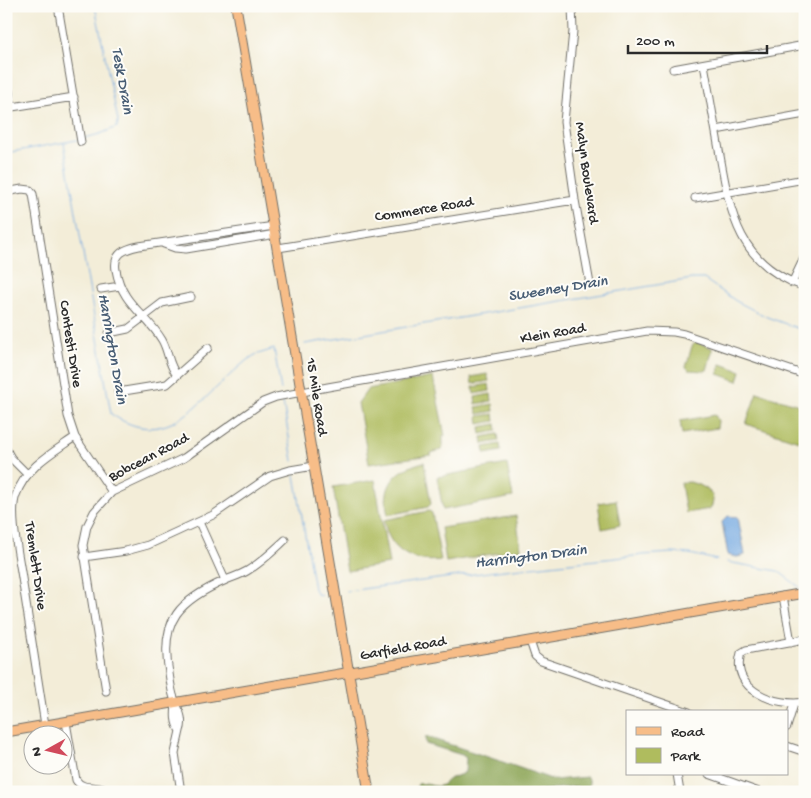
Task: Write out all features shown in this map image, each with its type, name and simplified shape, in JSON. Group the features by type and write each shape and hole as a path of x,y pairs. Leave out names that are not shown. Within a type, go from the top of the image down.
{"main road":[{"name":"15 Mile Road","path":"236,6 369,792"},
{"name":"Garfield Road","path":"45,726 805,593"},
{"name":"Garfield Road","path":"6,732 22,730"}],"street":[{"path":"58,6 81,142"},
{"name":"Malyn Boulevard","path":"572,6 573,31 564,122 590,284"},
{"path":"673,69 805,46"},
{"path":"704,64 727,192 737,227 751,250 770,268 792,283 805,288"},
{"path":"6,75 9,108 74,96"},
{"path":"716,130 805,114"},
{"path":"695,198 805,178"},
{"name":"Contesti Drive","path":"6,192 22,189 30,190 34,199 70,425 75,437 112,492"},
{"name":"Commerce Road","path":"278,248 575,200"},
{"path":"177,376 170,366 162,341 142,318 120,286 116,258 128,248 161,242 183,249 275,230"},
{"path":"792,283 805,256"},
{"path":"101,289 120,286"},
{"path":"109,333 128,329 162,303 191,297"},
{"name":"Klein Road","path":"302,392 640,332 655,331 674,332 692,337 805,375"},
{"path":"118,392 167,384 208,348"},
{"name":"Bobcean Road","path":"106,691 83,545 87,526 98,506 112,492 191,454 263,402 276,397 302,392"},
{"name":"Tremlett Drive","path":"45,726 14,512 15,496 27,474 45,458 75,437"},
{"path":"6,449 11,458 27,474"},
{"path":"84,557 140,548 223,509 270,476 314,466"},
{"path":"198,522 225,580"},
{"path":"181,792 175,753 180,731 175,720 176,703 167,663 167,636 170,625 180,608 193,597 254,566 286,540"},
{"path":"783,596 791,642"},
{"path":"530,640 534,654 541,661 681,710"},
{"path":"805,640 746,650 741,654 740,661 744,682 755,692 777,701 794,704 805,702"},
{"path":"788,724 794,704"},
{"path":"66,722 76,780 79,785 100,787 110,792"},
{"path":"788,746 805,752"},
{"path":"677,776 680,792"},
{"path":"715,776 759,792"},
{"path":"731,792 734,783"}],"green space":[{"path":"695,343 712,348 707,370 689,370 686,367 692,346"},
{"path":"721,364 741,371 738,381 718,374"},
{"path":"487,374 489,381 472,384 471,377"},
{"path":"433,377 445,436 443,436 441,450 431,453 431,455 369,464 358,403 368,389"},
{"path":"489,384 490,391 474,394 473,387"},
{"path":"757,392 805,407 805,443 746,424"},
{"path":"491,394 492,401 476,404 475,397"},
{"path":"493,404 494,411 478,414 476,407"},
{"path":"494,414 495,421 479,424 478,416"},
{"path":"715,415 718,421 717,428 682,434 680,421"},
{"path":"496,424 497,431 481,434 480,427"},
{"path":"498,434 499,441 483,444 482,437"},
{"path":"500,444 501,451 485,454 484,447"},
{"path":"424,462 431,504 428,507 388,515 387,495 392,480 405,469"},
{"path":"507,464 513,497 443,510 437,477"},
{"path":"375,480 389,564 347,571 333,487"},
{"path":"689,482 700,485 711,494 713,503 710,509 686,513 681,483"},
{"path":"616,500 620,525 602,529 598,503"},
{"path":"429,511 432,513 441,560 420,560 403,553 396,547 386,530 384,520"},
{"path":"516,516 521,549 446,562 441,528"},
{"path":"427,737 554,780 587,777 589,779 589,792 583,792 577,786 529,792 421,792 416,789 418,784 439,786 465,772 466,758 462,755 426,744 425,738"}],"water":[{"path":"728,516 738,517 745,555 737,557 728,555 722,522"}],"waterway":[{"name":"Tesk Drain","path":"84,138 117,127 118,121 95,6"},
{"name":"Harrington Drain","path":"6,153 77,140"},
{"name":"Harrington Drain","path":"64,143 111,414 127,423 142,427 168,424 192,410 247,360 255,355 274,349 281,390"},
{"name":"Sweeney Drain","path":"305,344 692,279 704,279 736,301 767,317 805,331"},
{"name":"Harrington Drain","path":"283,402 293,461"},
{"name":"Harrington Drain","path":"295,475 314,589 317,594 322,595"},
{"name":"Harrington Drain","path":"347,591 504,570 643,555 690,554 717,560"},
{"name":"Harrington Drain","path":"727,562 778,571 802,589"}]}
